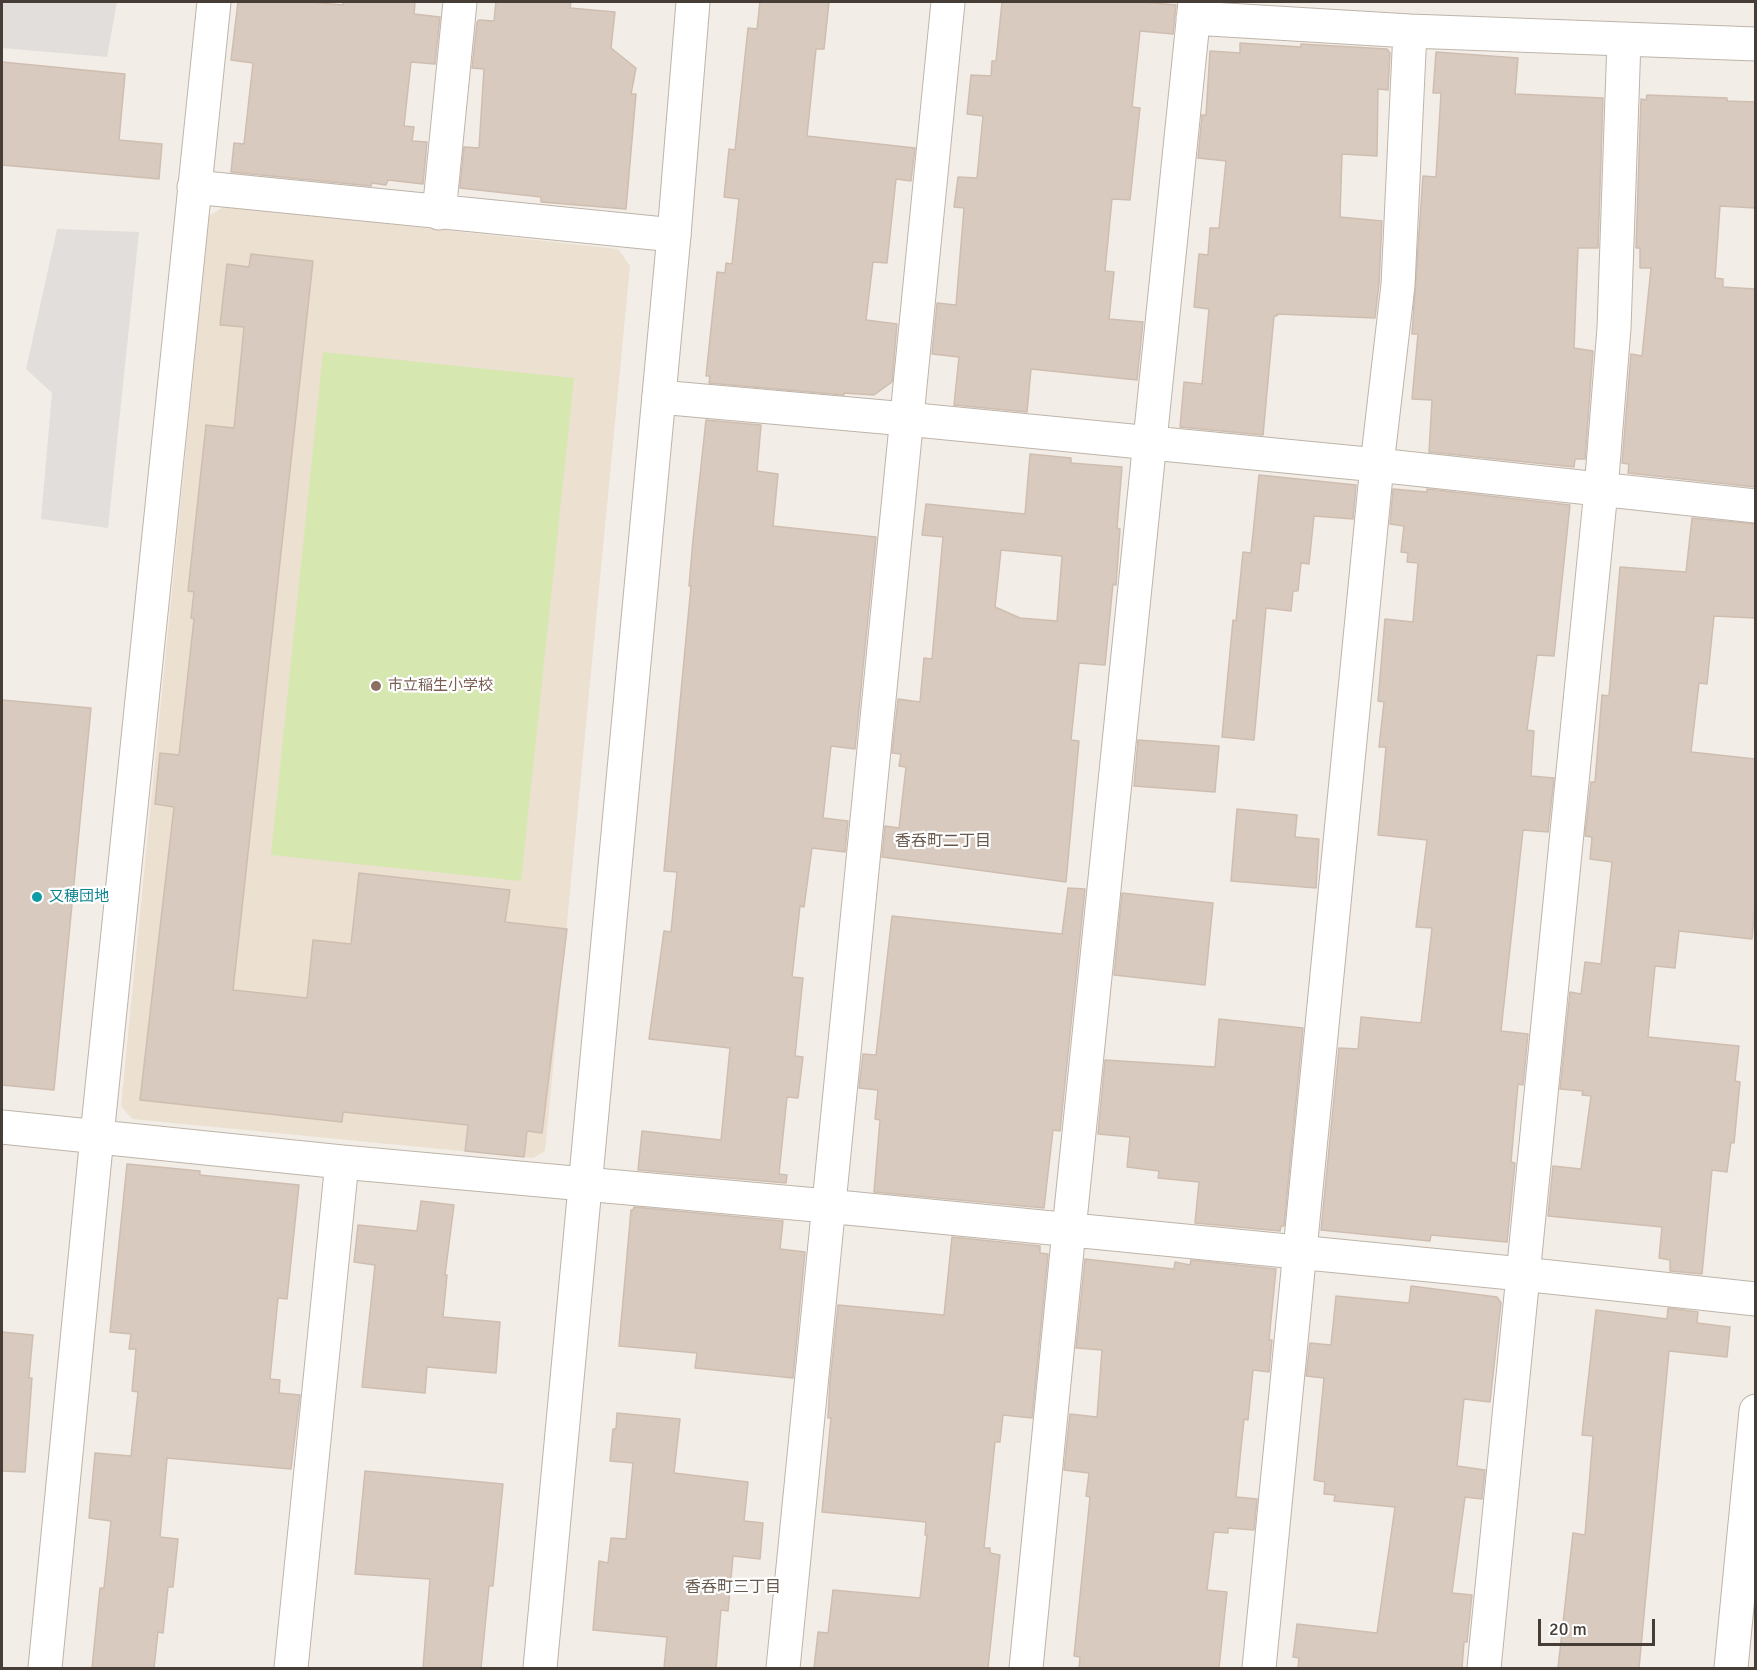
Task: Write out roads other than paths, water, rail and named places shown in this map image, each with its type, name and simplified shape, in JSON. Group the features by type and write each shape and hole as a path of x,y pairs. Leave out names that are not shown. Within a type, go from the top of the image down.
{"street":[{"path":"45,1668 97,1136 214,2"},
{"path":"439,213 460,2"},
{"path":"540,1668 674,235 693,2"},
{"path":"783,1668 948,2"},
{"path":"1026,1668 1194,10 1410,31 1755,44"},
{"path":"1259,1668 1377,465 1398,285 1410,31"},
{"path":"1484,1668 1601,490 1614,328 1624,40"},
{"path":"194,188 674,235"},
{"path":"659,397 1377,465 1755,506"},
{"path":"2,1127 342,1162 1300,1252 1755,1299"},
{"path":"291,1668 342,1162"},
{"path":"1731,1668 1755,1411"}],"place":[{"name":"市立稲生小学校","path":"376,686"},
{"name":"又穂団地","path":"37,897"}],"district":[{"name":"香呑町二丁目","path":"943,842"},
{"name":"香呑町三丁目","path":"733,1588"}]}
